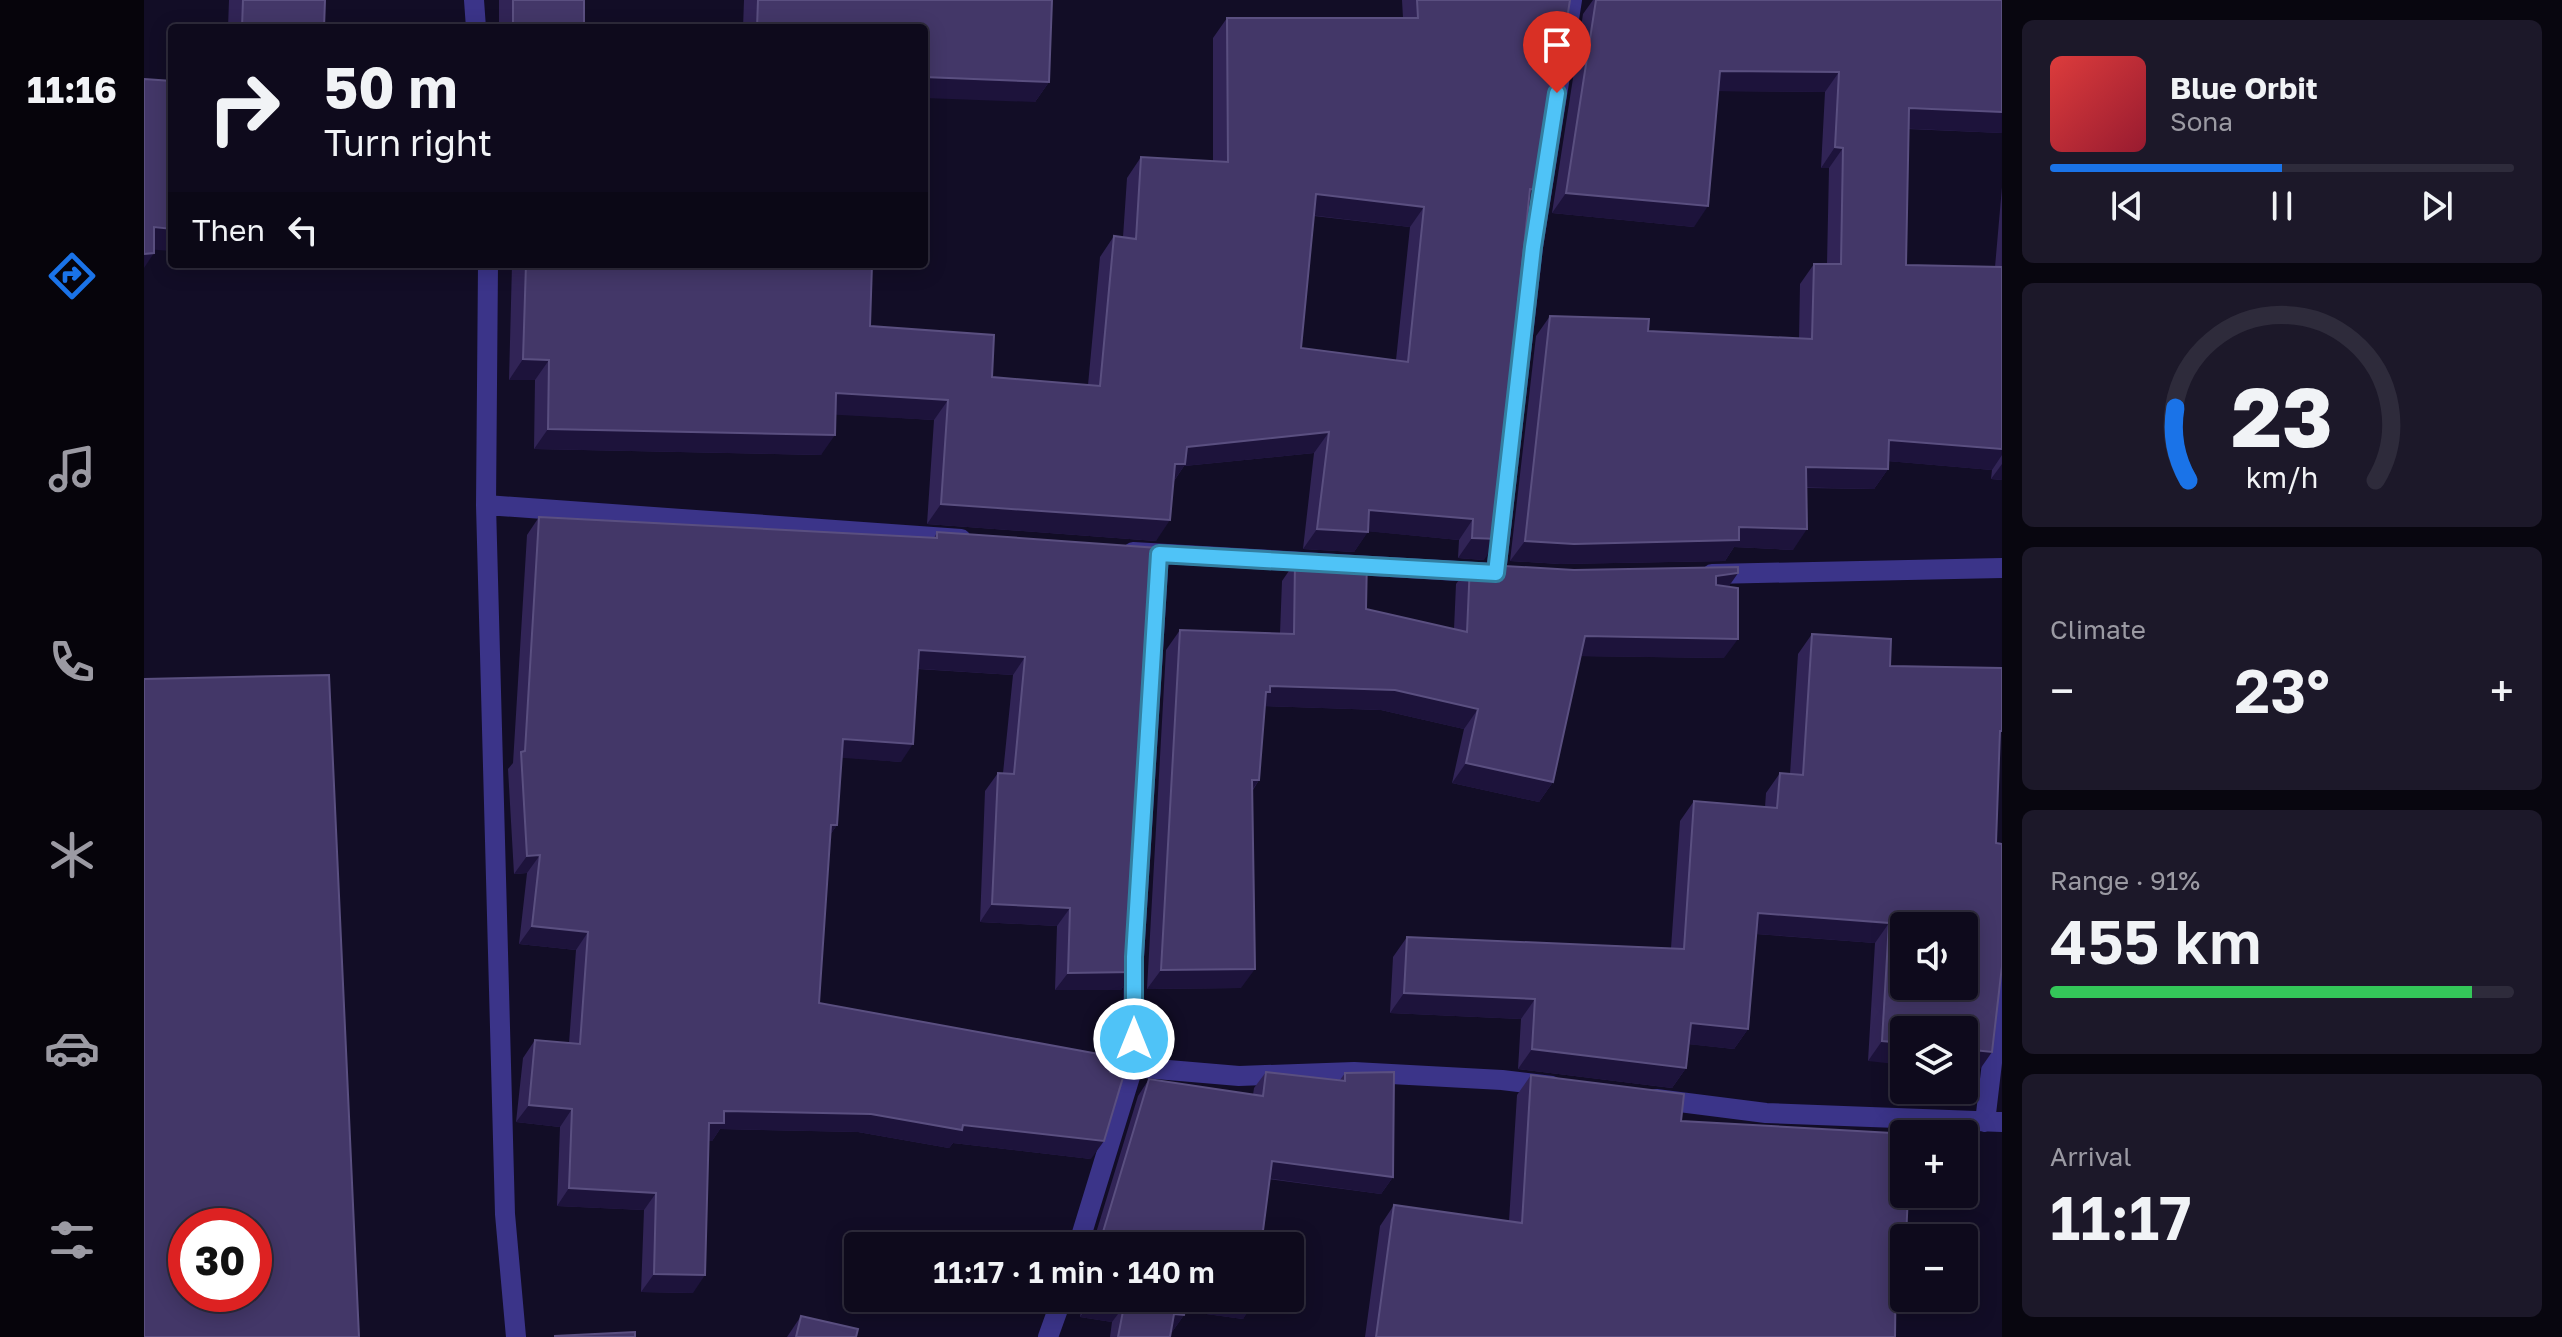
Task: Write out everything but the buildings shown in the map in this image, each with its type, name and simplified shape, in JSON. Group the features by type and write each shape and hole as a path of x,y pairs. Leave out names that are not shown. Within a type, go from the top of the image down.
{"street":[{"path":"474,0 476,24"},
{"path":"1112,550 1504,574 1533,247 1572,0"},
{"path":"488,268 486,505 505,1214 516,1337"},
{"path":"486,505 987,541"},
{"path":"1082,1232 1133,1067 1134,957 1159,554"},
{"path":"1686,574 2002,568"},
{"path":"1642,1097 1766,1113 1993,1122 2002,978"},
{"path":"1133,1067 1239,1076 1354,1072 1487,1079 1564,1088"},
{"path":"1048,1337 1057,1312"}],"route":[{"path":"1134,1039 1134,957 1159,554 1496,573 1533,247 1557,93"}]}
